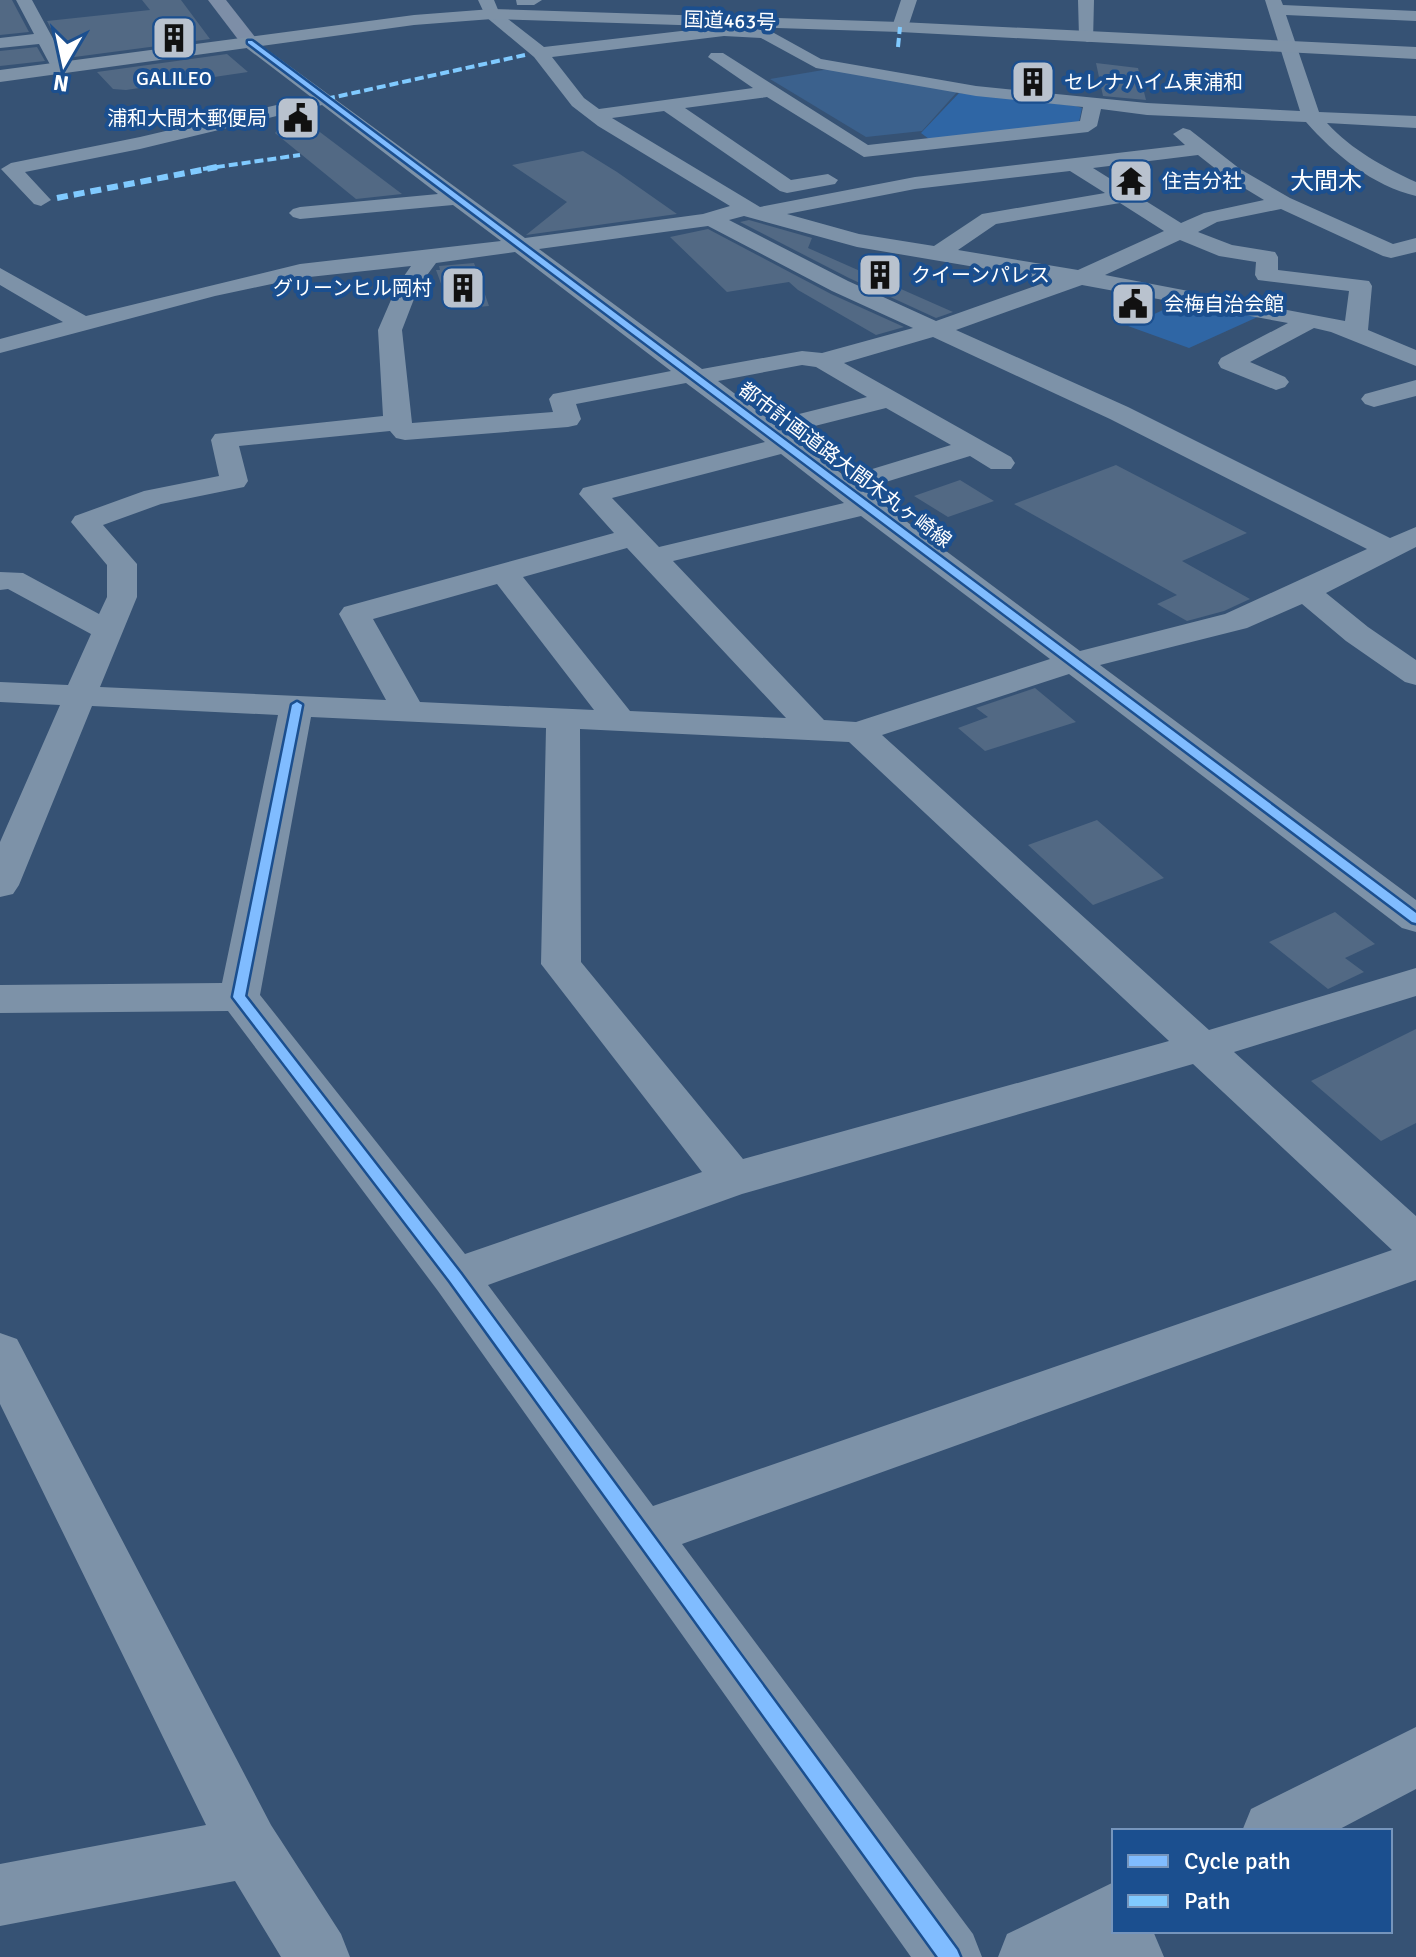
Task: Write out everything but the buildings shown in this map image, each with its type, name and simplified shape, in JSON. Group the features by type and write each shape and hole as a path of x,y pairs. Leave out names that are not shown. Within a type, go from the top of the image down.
{"highway":[{"name":"国道463号","path":"0,76 489,7 752,21 901,46 1087,37 1416,53"}],"main road":[{"path":"217,0 250,42"}],"street":[{"path":"890,76 901,46 909,0"},
{"path":"1086,0 1087,37"},
{"path":"1416,16 1276,5 1311,117 1335,143 1378,172 1416,190"},
{"path":"489,7 540,53 578,102 751,211 829,235 1082,277 1312,320 1356,332 1416,359"},
{"path":"730,7 752,21"},
{"path":"24,10 60,68"},
{"path":"540,53 732,31 765,33 816,63 976,91 1168,110 1416,122"},
{"path":"0,43 44,38"},
{"name":"都市計画道路大間木丸ヶ崎線","path":"250,42 1416,919"},
{"path":"791,48 709,58 770,91 915,183"},
{"path":"561,78 585,75"},
{"path":"976,91 996,76"},
{"path":"595,115 770,91"},
{"path":"17,203 49,199 11,169 140,143 326,99"},
{"path":"864,151 1088,126 1093,102"},
{"path":"668,105 787,187 895,170"},
{"path":"1168,110 1179,131 1233,173 1283,202 1416,263"},
{"path":"0,346 273,276 711,219 751,211 875,205 915,183 1201,149"},
{"path":"1073,164 1180,232 1227,251 1267,257 1266,275 1362,277"},
{"path":"939,253 990,219 1125,196"},
{"path":"300,213 457,198"},
{"path":"823,361 935,329 1082,277 1211,217 1283,202"},
{"path":"875,205 897,247"},
{"path":"711,219 840,286 1402,542"},
{"path":"1356,332 1362,277 1391,251 1416,245"},
{"path":"429,257 408,286 390,330 397,422 405,432 568,419 562,399 802,358 823,361 889,399 974,459 841,487"},
{"path":"0,275 83,324"},
{"path":"1276,382 1230,363 1312,320"},
{"path":"1374,399 1416,388"},
{"path":"814,729 593,494 889,399"},
{"path":"2,875 122,597 122,564 85,522 154,497 234,481 224,440 397,422"},
{"path":"408,710 355,614 504,573 867,506"},
{"path":"0,692 858,732 1074,662 1236,621 1306,591 1402,542"},
{"path":"504,573 619,720"},
{"path":"0,581 12,579 108,631"},
{"path":"1306,591 1379,651 1416,675"},
{"path":"297,705 239,997 455,1277 950,1957"},
{"path":"563,717 561,964 733,1179"},
{"path":"858,732 1416,1244"},
{"path":"455,1277 733,1179 1202,1047 1416,982"},
{"path":"0,999 239,997"},
{"path":"642,1534 1416,1261"},
{"path":"0,1354 249,1847 318,1957"},
{"path":"1277,1829 1416,1757"},
{"path":"0,1895 249,1847"},
{"path":"1030,1957 1112,1931"}],"shaded area":[{"path":"829,69 957,92 922,131 866,137 770,79"},
{"path":"959,93 1082,108 1079,122 929,139 921,133"},
{"path":"1185,300 1262,315 1189,348 1128,326"}],"marked path":[{"path":"898,47 900,27"},
{"path":"326,99 525,55"},
{"path":"57,198 180,173 300,155"}],"cycle path":[{"path":"250,42 1416,919"},
{"path":"297,705 239,997 455,1277 950,1957"}],"place":[{"name":"GALILEO","path":"174,38"},
{"name":"セレナハイム東浦和","path":"1033,82"},
{"name":"浦和大間木郵便局","path":"298,118"},
{"name":"住吉分社","path":"1131,181"},
{"name":"クイーンパレス","path":"880,275"},
{"name":"グリーンヒル岡村","path":"463,288"},
{"name":"会梅自治会館","path":"1133,304"}],"district":[{"name":"大間木","path":"1326,181"}]}
